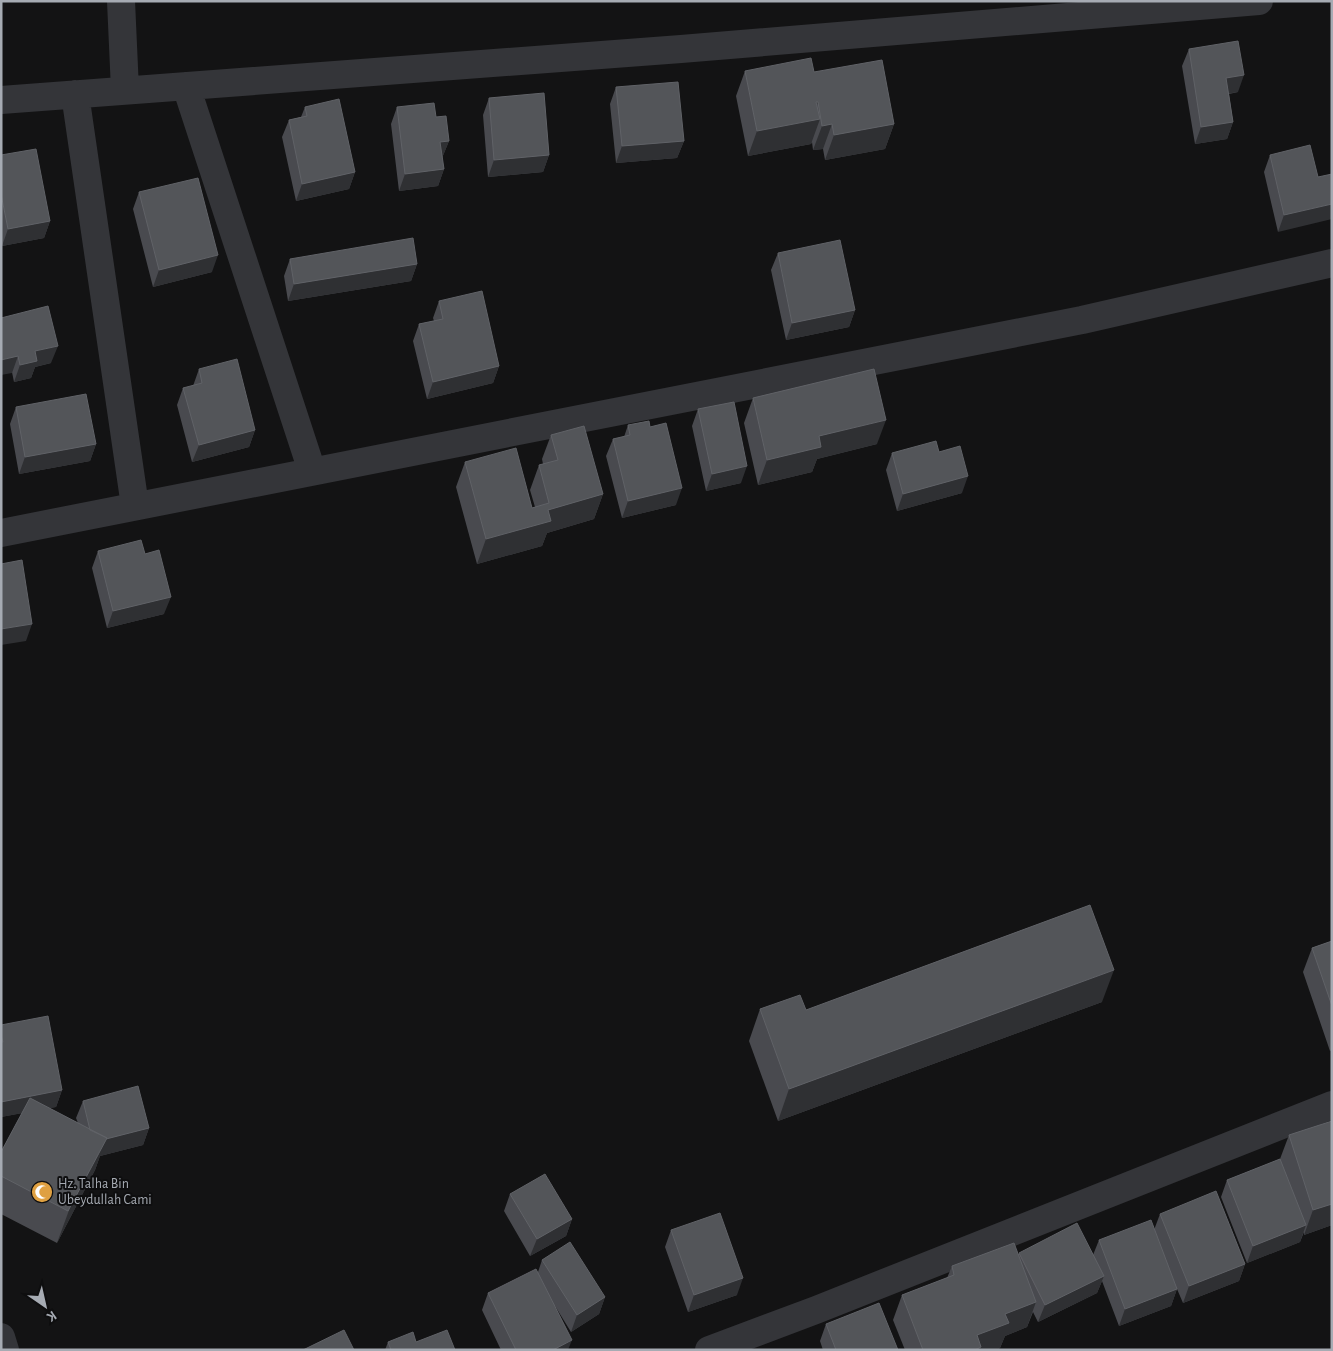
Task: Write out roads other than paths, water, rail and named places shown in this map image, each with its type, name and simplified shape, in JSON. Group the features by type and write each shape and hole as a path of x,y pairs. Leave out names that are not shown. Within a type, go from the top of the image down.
{"street":[{"path":"122,1 125,90"},
{"path":"1,100 691,48 1259,1"},
{"path":"186,86 312,471"},
{"path":"75,94 135,506"},
{"path":"1,533 1082,320 1332,263"},
{"path":"709,1350 816,1310 1332,1105"},
{"path":"1,1337 5,1350"}],"place":[{"name":"Hz. Talha Bin Ubeydullah Cami","path":"42,1192"}]}
